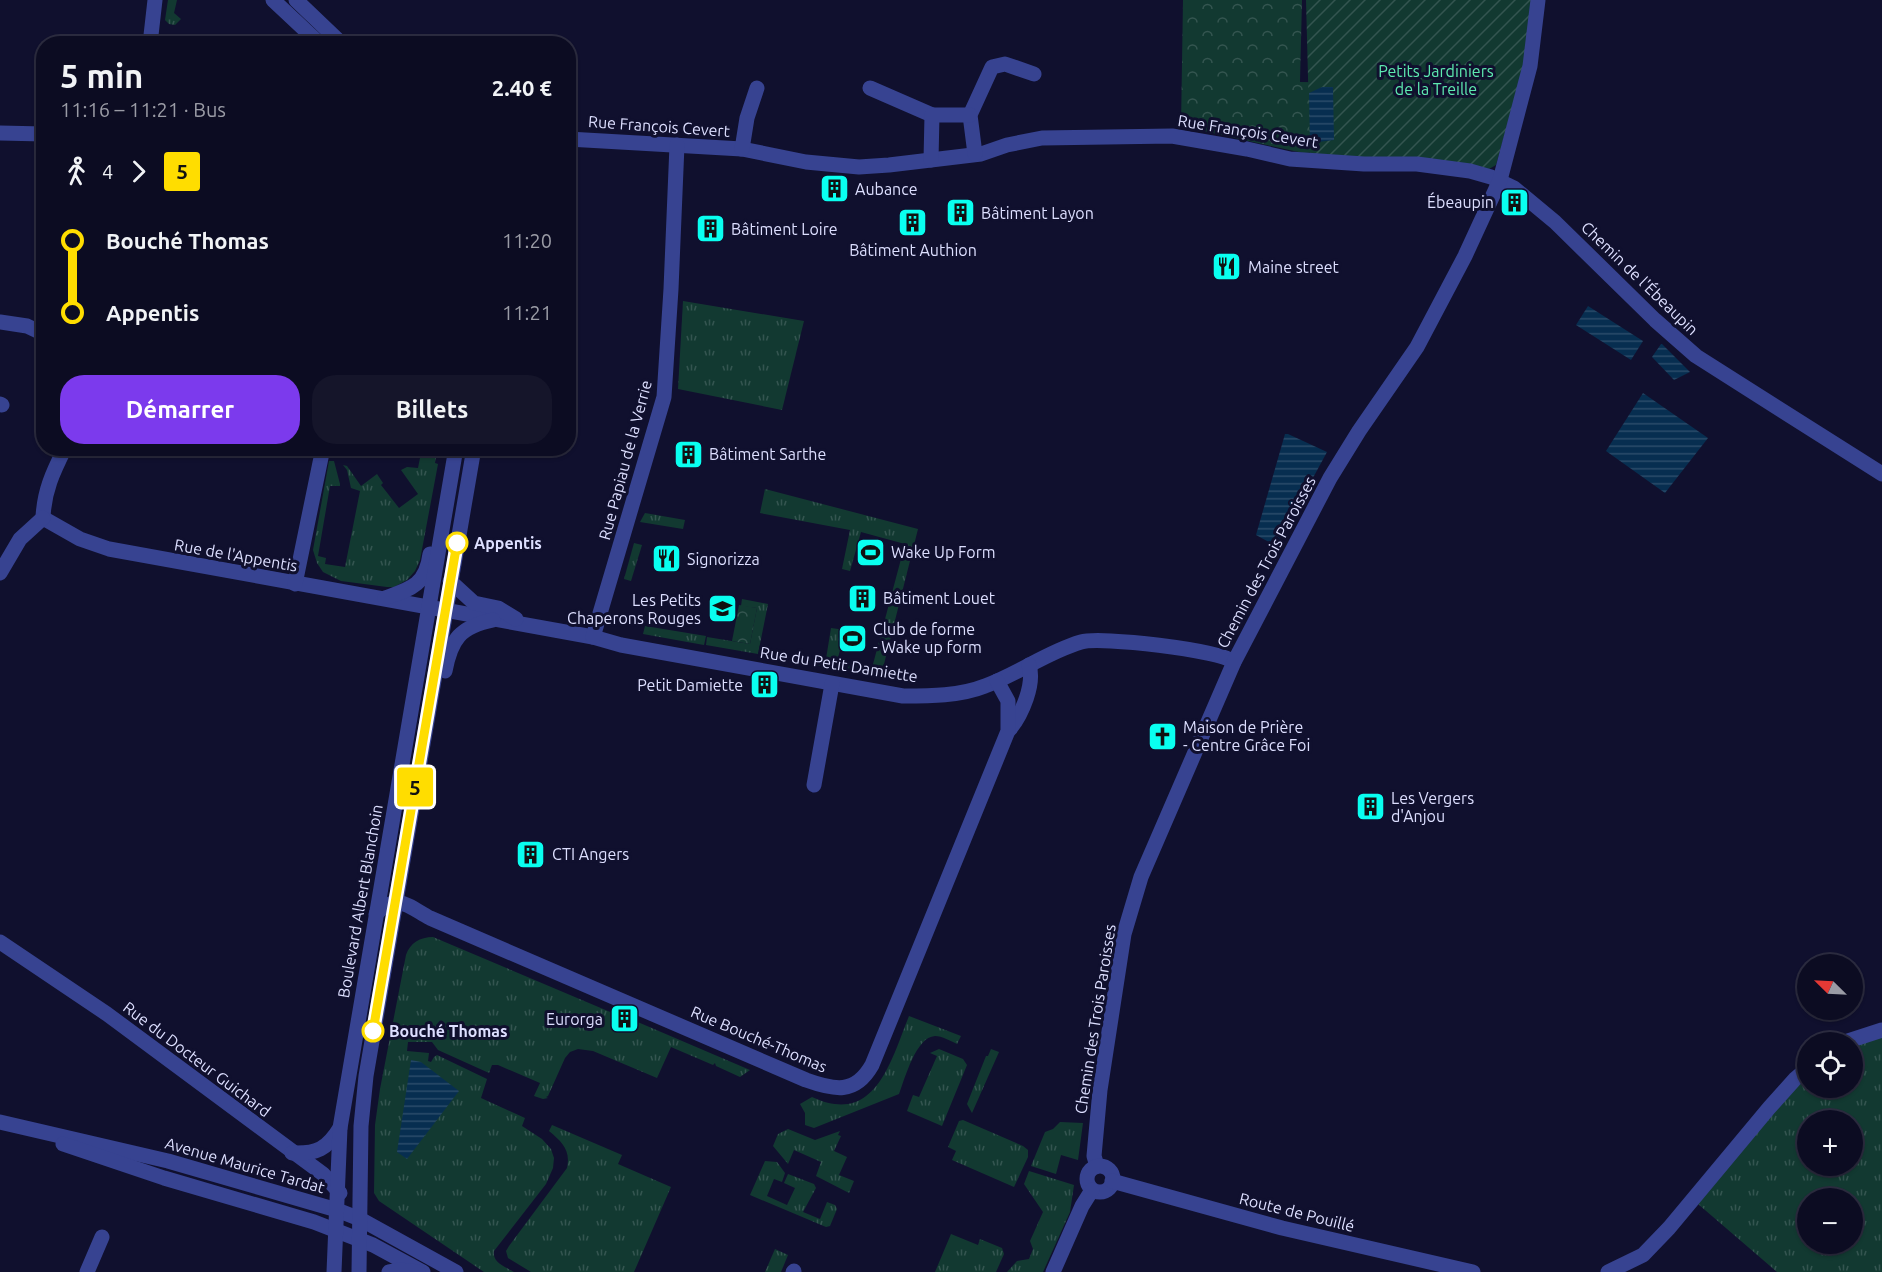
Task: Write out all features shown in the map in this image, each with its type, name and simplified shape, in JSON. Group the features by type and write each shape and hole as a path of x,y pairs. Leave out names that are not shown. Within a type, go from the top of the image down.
{"street":[{"path":"151,36 155,0"},
{"path":"273,0 322,36"},
{"path":"296,0 322,36"},
{"path":"305,0 323,36"},
{"name":"Chemin des Trois Paroisses","path":"1096,1166 1094,1156 1100,1090 1124,934 1141,877 1234,662 1330,478 1359,431 1418,347 1438,311 1500,180 1530,66 1538,0"},
{"path":"975,154 970,116 992,68 1005,63 1034,74"},
{"name":"Rue François Cevert","path":"742,149 747,118 757,87"},
{"path":"870,88 932,115 970,116"},
{"path":"932,115 932,160"},
{"path":"0,133 36,134"},
{"name":"Rue François Cevert","path":"576,139 742,149 840,166 889,165 932,160 975,154 1042,138 1172,136 1290,159 1364,164 1417,164 1470,171 1500,180"},
{"name":"Rue Papiau de la Verrie","path":"593,637 664,397 672,289 677,145"},
{"name":"Chemin de l'Ébeaupin","path":"1500,180 1514,188 1555,222 1671,335 1696,356 1882,474"},
{"path":"0,322 27,326 36,330"},
{"path":"1,567 20,539 43,518 48,482 61,456"},
{"path":"295,584 321,456"},
{"name":"Boulevard Albert Blanchoin","path":"359,1272 361,1126 366,1076 427,720 448,499 455,456"},
{"name":"Boulevard Albert Blanchoin","path":"334,1272 340,1128 386,855 437,609 450,580 473,456"},
{"path":"382,599 409,589 422,580 429,564 437,505 448,499"},
{"name":"Rue de l'Appentis","path":"43,518 80,539 109,549 437,609"},
{"path":"450,580 474,603 498,608 525,625"},
{"name":"Rue du Petit Damiette","path":"437,609 903,696 921,696 985,686 1081,641 1094,640 1182,648 1221,656 1234,662"},
{"path":"427,720 438,704 448,652 455,639 461,632 481,622 496,620"},
{"name":"Rue Bouché-Thomas","path":"396,902 806,1080 826,1087 849,1086 863,1078 872,1065 1008,731 1016,722 1027,695 1031,676 1029,665"},
{"name":"Rue Bouché-Thomas","path":"997,681 1008,701 1008,731"},
{"path":"814,785 832,684"},
{"path":"376,914 385,904 396,902 390,888 390,869 386,855"},
{"name":"Rue du Docteur Guichard","path":"0,942 107,1014 323,1174 338,1189 346,1204 360,1219"},
{"path":"1863,1036 1882,1030"},
{"path":"1608,1272 1642,1256 1656,1242 1769,1108 1797,1079"},
{"name":"Avenue Maurice Tardat","path":"6,1124 168,1161 336,1220 360,1240 390,1253 422,1272"},
{"path":"292,1153 319,1151 332,1140 340,1128"},
{"path":"1096,1166 1109,1170 1113,1181 1104,1191 1092,1190 1086,1179 1089,1171 1096,1166"},
{"name":"Route de Pouillé","path":"1113,1181 1282,1228 1473,1272"},
{"path":"1053,1272 1082,1206 1092,1190"},
{"name":"Avenue Maurice Tardat","path":"336,1220 360,1219 456,1272"},
{"path":"87,1272 102,1237"},
{"path":"389,1272 400,1270 422,1272"}],"green space":[{"path":"168,0 177,0 174,13 181,19 175,25 165,20"},
{"path":"1183,0 1302,0 1300,82 1363,83 1360,150 1303,153 1181,126"},
{"name":"Petits Jardiniers de la Treille","path":"1306,0 1532,0 1525,63 1496,165 1489,169 1310,154"},
{"path":"683,301 804,321 782,410 678,389"},
{"path":"420,456 439,456 436,457 435,463 438,464 420,560 415,571 407,580 394,587 387,587 341,581 323,572 313,550 329,461 334,461 340,486 330,486 318,556 326,558 325,564 345,567 360,491 351,488 347,470 343,465 347,466 361,486 377,474 383,483 381,485 399,508 418,494 401,470 407,467 418,468"},
{"path":"765,489 918,529 881,676 816,665 817,657 826,659 831,628 845,630 837,662 872,668 905,544 861,532 850,571 842,569 850,530 760,513"},
{"path":"645,513 685,520 683,529 640,522"},
{"path":"634,543 642,545 631,581 624,579"},
{"path":"742,599 768,604 758,654 706,645 707,637 750,644 757,608 741,606"},
{"path":"739,605 757,608 750,644 732,641"},
{"path":"645,626 706,636 704,645 643,634"},
{"path":"433,937 615,1014 612,1020 628,1028 632,1020 750,1070 740,1077 716,1066 715,1063 713,1065 671,1047 657,1078 593,1051 578,1049 570,1052 565,1058 546,1097 548,1098 543,1099 534,1096 540,1083 498,1065 492,1065 489,1073 438,1050 432,1042 408,1042 407,1051 429,1053 428,1061 431,1062 437,1055 487,1079 481,1098 525,1118 522,1126 542,1139 551,1149 554,1158 553,1168 546,1184 494,1251 497,1262 514,1272 484,1272 379,1201 374,1193 375,1125 406,955 416,942"},
{"path":"909,1016 961,1036 957,1044 935,1036 922,1043 912,1059 899,1094 814,1128 805,1125 805,1113 800,1104 812,1097 834,1104 852,1103 866,1096 878,1084 887,1069"},
{"path":"1882,1036 1882,1272 1777,1272 1698,1204 1797,1084 1797,1098 1863,1098 1863,1043"},
{"path":"939,1049 963,1059 967,1065 942,1126 907,1111 913,1095 919,1097 937,1056 930,1053"},
{"path":"991,1049 999,1052 972,1113 967,1104"},
{"path":"963,1120 1028,1150 1028,1157 1014,1187 952,1160 956,1151 948,1147 959,1121"},
{"path":"1060,1122 1083,1123 1078,1160 1061,1155 1056,1174 1031,1166 1045,1132 1053,1129"},
{"path":"552,1125 622,1155 618,1164 671,1187 634,1272 531,1272 508,1258 506,1251 509,1246 567,1168 568,1156 561,1143 549,1131"},
{"path":"788,1129 815,1140 840,1131 838,1135 841,1136 834,1151 847,1157 839,1175 854,1181 849,1193 816,1176 821,1162 794,1150 788,1164 773,1146 778,1134"},
{"path":"765,1161 777,1162 785,1173 782,1182 774,1179 767,1196 787,1205 795,1188 784,1183 788,1174 814,1184 816,1188 803,1212 820,1219 827,1202 835,1205 837,1209 830,1226 826,1227 750,1195"},
{"path":"1029,1171 1074,1185 1070,1212 1043,1272 1007,1272 1017,1261 1029,1259 1033,1249 1030,1241 1043,1212 1024,1184"},
{"path":"951,1234 978,1245 980,1239 1002,1248 1004,1254 996,1272 935,1272"},
{"path":"775,1249 788,1255 781,1272 765,1272"}],"water":[{"path":"1322,87 1333,87 1334,140 1310,143 1309,93"},
{"path":"1588,306 1643,341 1631,360 1576,325"},
{"path":"1661,344 1690,372 1674,380 1652,357"},
{"path":"1643,393 1708,438 1665,493 1606,451"},
{"path":"1285,434 1327,452 1276,546 1256,535"},
{"path":"411,1060 421,1062 459,1091 407,1159 397,1152"}],"bus line":[{"name":"5","path":"373,1031 457,543"}],"place":[{"name":"Aubance","path":"834,189"},
{"name":"Ébeaupin","path":"1515,202"},
{"name":"Bâtiment Layon","path":"960,213"},
{"name":"Bâtiment Authion","path":"913,222"},
{"name":"Bâtiment Loire","path":"710,229"},
{"name":"Maine street","path":"1227,267"},
{"name":"Bâtiment Sarthe","path":"688,454"},
{"name":"Appentis","path":"457,543"},
{"name":"Wake Up Form","path":"870,552"},
{"name":"Signorizza","path":"666,559"},
{"name":"Bâtiment Louet","path":"862,598"},
{"name":"Les Petits Chaperons Rouges","path":"722,609"},
{"name":"Club de forme - Wake up form","path":"852,638"},
{"name":"Petit Damiette","path":"764,685"},
{"name":"Maison de Prière - Centre Grâce Foi","path":"1162,736"},
{"name":"Les Vergers d'Anjou","path":"1370,807"},
{"name":"CTI Angers","path":"531,854"},
{"name":"Eurorga","path":"624,1019"},
{"name":"Bouché Thomas","path":"373,1031"}]}
